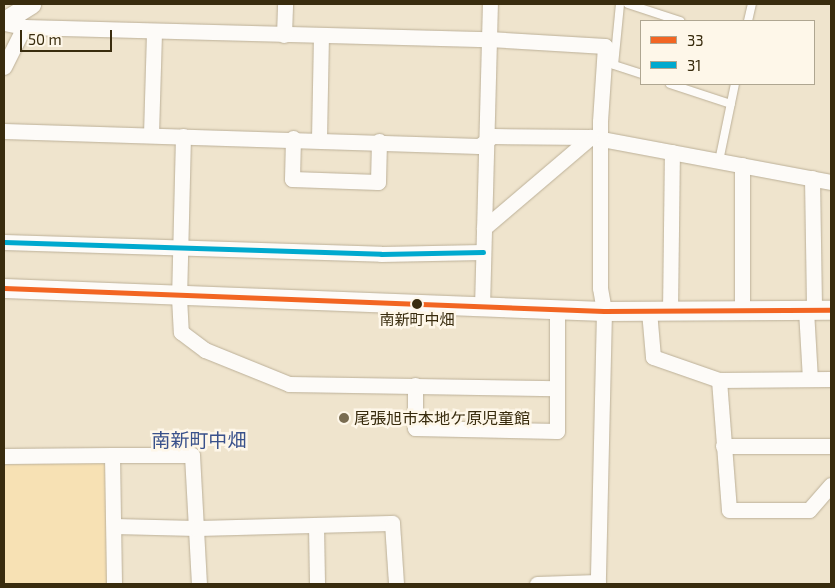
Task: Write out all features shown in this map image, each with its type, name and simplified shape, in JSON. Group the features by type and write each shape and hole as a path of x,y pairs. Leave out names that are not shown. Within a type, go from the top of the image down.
{"street":[{"path":"4,22 31,4"},
{"path":"284,36 285,4"},
{"path":"482,307 490,4"},
{"path":"4,22 24,26 284,36 488,39 605,46 610,52 596,138 600,288 604,311 598,583 537,584"},
{"path":"4,67 24,26"},
{"path":"151,134 154,31"},
{"path":"319,139 321,36"},
{"path":"4,131 294,138 479,146 493,136 596,138 831,182"},
{"path":"183,136 182,246 178,297 181,332 205,350 289,384 557,388"},
{"path":"294,138 292,178 369,182 378,182 379,142"},
{"path":"484,228 596,138"},
{"path":"670,311 672,152"},
{"path":"742,165 742,310"},
{"path":"810,379 817,310 812,178"},
{"path":"4,242 182,246 381,254 483,252"},
{"path":"4,288 178,297 557,310 817,310"},
{"path":"415,385 415,428 556,431 557,310"},
{"path":"649,311 653,357 719,380 831,379"},
{"path":"719,380 729,510 809,510 831,485"},
{"path":"723,446 831,446"},
{"path":"112,455 114,584"},
{"path":"4,456 192,455 199,584"},
{"path":"114,526 196,528 392,523 396,584"},
{"path":"316,525 317,584"}],"lane":[{"path":"620,4 610,52 614,65 640,74"},
{"path":"628,4 677,20"},
{"path":"748,20 752,4"},
{"path":"673,85 731,104"},
{"path":"718,161 735,85"}],"shaded area":[{"path":"101,462 107,467 108,584 4,584 4,465"}],"transit line":[{"name":"31","path":"4,242 381,254 483,252"},
{"name":"33","path":"4,288 604,311 831,310"}],"place":[{"name":"南新町中畑","path":"417,304"},
{"name":"尾張旭市本地ケ原児童館","path":"344,418"}],"district":[{"name":"南新町中畑","path":"199,440"}]}
